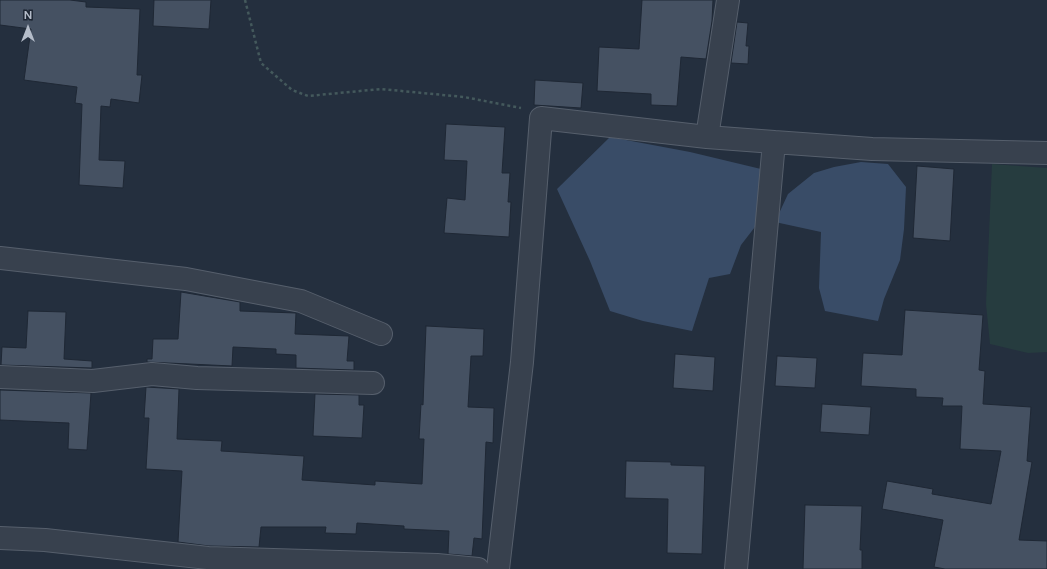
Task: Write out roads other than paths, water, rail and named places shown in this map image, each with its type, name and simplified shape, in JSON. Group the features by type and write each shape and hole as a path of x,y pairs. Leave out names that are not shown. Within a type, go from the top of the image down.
{"street":[{"path":"707,137 728,0"},
{"path":"498,569 522,362 541,118 707,137 872,149 1047,153"},
{"path":"736,569 774,142"},
{"path":"0,258 186,279 301,301 381,334"},
{"path":"0,377 93,381 152,374 197,378 373,383"},
{"path":"0,538 45,540 208,558 437,565 478,569"}],"water":[{"path":"610,137 690,152 761,169 758,223 741,245 730,274 709,278 692,331 643,321 610,311 590,261 557,189"},
{"path":"861,162 888,164 906,187 904,229 900,260 884,299 878,321 825,311 819,288 821,232 775,222 788,194 814,173 834,167"}]}
